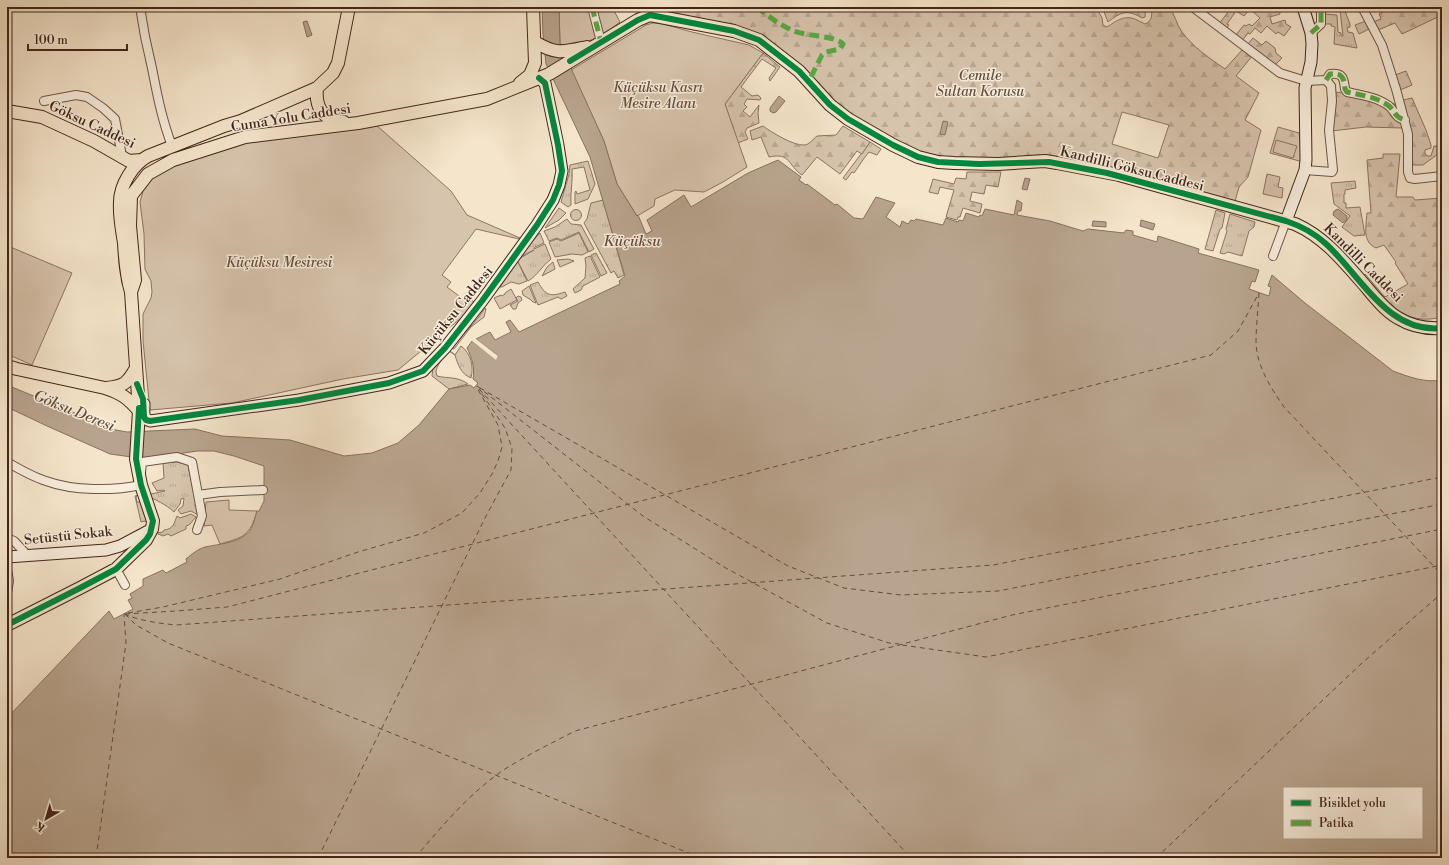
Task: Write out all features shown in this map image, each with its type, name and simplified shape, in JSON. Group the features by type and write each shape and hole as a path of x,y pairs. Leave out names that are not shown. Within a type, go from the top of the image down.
{"main road":[{"name":"Cuma Yolu Caddesi","path":"152,529 153,521 140,480 136,459 139,411 132,292 135,280 130,226 124,185 130,174 131,159 241,121 317,88 333,73 338,63 348,7"},
{"name":"Küçüksu Caddesi","path":"534,7 535,64 542,76"},
{"name":"Kandilli Göksu Caddesi","path":"542,76 570,56 598,43 645,11 655,15 734,32 759,40 799,71 830,105 848,120 918,157 938,162 973,164 1050,162 1107,172 1286,221"},
{"name":"Kandilli Göksu Caddesi","path":"535,42 546,49 570,56"},
{"name":"Cuma Yolu Caddesi","path":"126,196 148,174 173,160 245,137 358,123 487,99 542,76"},
{"path":"317,88 316,100 318,107 326,117 338,121 358,123"},
{"name":"Göksu Caddesi","path":"7,111 42,117 131,159"},
{"path":"241,121 245,125 247,132 245,137"},
{"name":"Kandilli Caddesi","path":"1286,221 1303,227 1326,244 1383,306 1398,318 1418,326 1442,328"},
{"path":"7,366 17,370 105,388 117,392 128,398 139,411"},
{"path":"105,388 119,386 129,380 136,368"},
{"path":"7,625 87,585 116,568 146,540 152,529"}],"street":[{"path":"140,7 144,36 164,126 172,146"},
{"path":"592,7 598,43"},
{"path":"1273,256 1305,170 1306,81 1311,62 1311,34 1303,7"},
{"path":"1311,34 1321,24 1321,7"},
{"path":"1362,7 1382,45 1405,120 1408,134 1408,172 1410,178 1415,179 1442,176"},
{"path":"1194,8 1285,75 1306,81 1326,80"},
{"path":"1326,80 1330,74 1344,78 1344,89 1347,92 1373,98 1389,106 1397,117 1405,120"},
{"name":"Küçüksu Caddesi","path":"137,384 143,399 144,417 146,420 150,421 299,400 389,383 423,371 445,348 482,301 537,225 553,200 559,185 562,171 558,145 542,76"},
{"path":"1305,170 1332,172 1333,170 1329,130 1332,101 1331,86 1326,80"},
{"path":"44,101 76,95 87,97 93,101 115,119 131,159"},
{"path":"7,462 46,481 82,488 129,487 140,480 142,462 176,457 192,462 202,516 197,530"},
{"path":"198,495 220,492 263,490"},
{"name":"Setüstü Sokak","path":"7,557 106,550 120,546 152,529"},
{"path":"7,538 14,541 28,556"},
{"path":"116,568 125,585"},
{"path":"7,569 9,582 7,593"}],"green space":[{"path":"559,7 612,7 620,22 589,41 572,45 562,45 560,44"},
{"name":"Cemile Sultan Korusu","path":"648,7 1096,7 1102,18 1103,25 1107,27 1125,18 1133,18 1145,24 1151,19 1151,7 1169,7 1180,29 1191,43 1225,69 1243,49 1252,56 1236,76 1259,93 1245,120 1261,130 1248,177 1239,187 1235,201 1056,157 1038,155 1018,158 954,159 914,151 868,127 835,104 787,55 704,20","holes":["1122,112 1169,125 1158,158 1112,144"]},
{"path":"1102,7 1146,7 1145,17 1142,18 1132,13 1124,13 1108,22"},
{"path":"1230,7 1282,7 1279,8 1280,14 1270,17 1272,24 1285,20 1286,24 1291,27 1284,36 1278,32 1276,34 1267,26 1261,33 1255,28 1250,34 1248,33 1242,41 1235,36 1244,25 1246,26 1249,24 1252,26 1260,18 1250,9 1244,16 1236,11 1227,24 1229,25 1226,29 1219,24 1231,8"},
{"path":"1400,7 1442,7 1442,15 1402,34 1395,23 1378,30 1373,22 1381,19 1379,14 1391,8 1392,10"},
{"path":"1340,10 1345,11 1350,24 1350,27 1347,28 1348,32 1353,33 1357,48 1334,44 1335,27 1331,26 1331,24 1322,24 1323,14 1337,15 1338,32 1341,33 1341,36 1343,36"},
{"path":"1366,21 1369,29 1359,34 1355,25"},
{"name":"Küçüksu Kasrı Mesire Alanı","path":"653,23 663,24 749,45 763,53 725,104 747,167 704,192 675,190 655,199 654,206 637,216 617,184 604,141 571,70 646,25"},
{"path":"1253,38 1262,45 1266,41 1275,48 1276,53 1282,58 1275,65 1247,45"},
{"path":"763,53 780,67 770,81 769,78 776,68 762,59 741,87 752,96 758,95 761,98 760,100 747,99 744,104 747,107 743,111 750,117 759,105 759,123 747,128 745,132 748,139 738,143 725,104"},
{"path":"1406,71 1412,85 1400,90 1395,75"},
{"path":"1332,92 1348,94 1379,103 1395,104 1403,128 1366,127 1331,131"},
{"path":"1412,98 1431,145 1431,148 1425,150 1425,154 1431,156 1434,146 1442,147 1442,151 1423,165 1412,165 1412,134 1403,100"},
{"name":"Küçüksu Mesiresi","path":"375,124 451,191 467,215 520,238 476,229 442,275 451,282 447,287 463,299 466,297 476,303 472,309 398,370 343,379 232,403 150,410 143,341 143,314 151,298 152,292 151,281 145,269 144,234 140,202 143,191 149,182 160,172 241,140"},
{"path":"763,126 771,132 800,145 808,144 817,136 836,135 843,126 870,142 862,154 857,151 840,174 817,157 802,175 785,158 781,156 769,157 761,137 752,140 750,131"},
{"path":"1278,127 1299,133 1303,162 1270,153"},
{"path":"1276,140 1297,146 1293,158 1273,152"},
{"path":"870,142 881,149 877,155 869,152 854,173 852,172 846,180 843,178"},
{"path":"1383,154 1400,154 1396,197 1413,197 1415,200 1442,198 1442,317 1428,319 1416,318 1396,310 1363,276 1365,274 1385,297 1408,284 1395,263 1396,262 1384,245 1376,248 1369,242 1366,233 1367,213 1371,213 1367,160 1383,158"},
{"path":"588,161 595,184 588,199 575,204 576,191 577,194 590,190 584,167 572,169 571,205 568,207 561,202 570,165"},
{"path":"967,172 1001,172 998,187 986,185 984,194 972,192 970,201 982,204 980,213 963,208 960,217 958,217 957,220 946,217 954,190 940,187 938,194 929,192 933,179 954,184 956,178 966,179"},
{"path":"1267,174 1280,177 1278,187 1283,188 1282,198 1263,194"},
{"path":"1355,181 1356,188 1345,190 1344,203 1346,203 1346,208 1360,207 1365,235 1354,236 1342,227 1350,216 1334,204 1331,183"},
{"path":"603,200 624,275 618,278 614,271 611,273 584,223 587,219 591,203"},
{"path":"559,208 566,213 559,220 545,228"},
{"path":"576,209 580,211 582,215 580,219 576,221 572,219 570,215 572,211"},
{"path":"1216,210 1225,213 1222,228 1220,229 1213,251 1205,249"},
{"path":"1230,214 1255,222 1254,227 1249,231 1242,256 1228,252 1224,254 1220,253 1227,231 1226,229"},
{"path":"567,219 571,224 581,225 594,249 589,252 579,232 561,240 557,238 549,241 544,231 555,227"},
{"path":"540,233 544,243 535,247 534,249 545,244 551,259 528,281 517,260 534,250 516,259"},
{"path":"579,233 588,252 582,255 572,254 555,257 549,242 557,239 561,241"},
{"path":"8,246 72,273 32,365 7,354"},
{"path":"596,253 607,273 601,276 591,255"},
{"path":"590,256 600,277 583,286 581,290 575,293 573,289 585,278 585,258"},
{"path":"568,259 574,261 560,267 557,260"},
{"path":"517,260 527,281 519,284 511,282 500,287"},
{"path":"553,262 555,269 542,276 547,267"},
{"path":"538,282 546,293 556,295 565,292 567,296 561,299 558,297 538,305 530,285"},
{"path":"529,286 536,303 523,295 522,291"},
{"path":"511,289 517,300 500,309 494,298 501,295 502,296"},
{"path":"518,296 521,297 522,300 518,303 516,309 513,309 510,305 518,301 516,298"},
{"path":"485,308 484,317 471,327 454,349 452,348 450,351 455,355 449,351"},
{"path":"461,346 467,352 472,365 471,378 462,372 455,355"},
{"path":"442,359 436,369 437,376 457,379 468,384 449,389 432,376 433,367"},
{"path":"177,462 188,465 198,515 191,511 181,514 178,510 183,506 184,498 181,499 180,504 174,512 164,504 146,495 165,491 157,491 152,483 164,478 163,463"},
{"path":"138,495 136,497 137,502 141,502 148,521 146,522 141,522 135,496"},
{"path":"229,500 229,510 257,511 249,531 240,537 220,544 212,525 204,526 206,502"},
{"path":"191,514 196,517 189,525 186,526 186,529 171,536 168,534 163,536 156,533 163,532 164,530 172,527 177,516 180,518"}],"water":[{"name":"Küçüksu","path":"542,7 559,7 560,44 604,141 617,184 637,216 638,215 646,234 652,231 647,220 684,195 691,207 748,173 778,160 801,177 799,180 806,185 807,184 835,205 837,204 854,218 863,219 876,197 895,203 886,217 900,227 902,221 908,224 911,220 914,221 916,219 943,225 946,218 958,222 959,220 963,221 966,213 979,217 980,215 982,216 985,209 1014,215 1017,200 1022,203 1021,211 1018,211 1017,215 1050,221 1083,231 1088,229 1124,233 1126,230 1133,231 1133,235 1157,242 1158,236 1199,249 1198,253 1259,270 1255,282 1252,281 1249,289 1269,296 1271,287 1268,286 1272,275 1305,303 1393,371 1423,380 1442,380 1442,858 7,858 7,718 109,611 114,619 133,609 128,600 132,598 130,594 143,586 143,579 163,570 166,573 187,562 186,559 202,548 230,542 247,534 252,527 257,511 259,511 264,501 264,466 214,451 197,451 146,459 110,454 7,407 7,385 116,430 127,432 195,429 222,436 290,440 344,456 372,453 398,443 419,425 449,389 470,385 474,388 478,383 473,379 473,363 467,348 472,341 496,359 498,356 476,339 490,332 495,340 511,332 506,322 510,320 519,332 620,284 619,281 625,276 590,157 546,64"},
{"path":"307,21 312,35 307,37 303,22"},
{"path":"779,96 785,101 776,112 773,113 770,111 770,108"},
{"path":"943,121 948,122 945,135 940,134"},
{"path":"1025,178 1030,179 1027,190 1022,189"},
{"path":"1338,209 1347,216 1347,220 1343,223 1333,215 1334,211"},
{"path":"1141,220 1155,224 1153,230 1140,226"},
{"path":"1093,221 1106,222 1106,227 1092,226"}],"pier":[{"path":"476,339 498,356 496,360 472,341"}],"ferry route":[{"path":"1259,293 1256,337 1257,352 1262,369 1274,392 1284,407 1442,575"},
{"path":"125,614 227,607 1211,355 1238,331 1259,293"},
{"path":"128,613 163,607 280,579 358,552 424,533 462,513 480,493 492,474 502,447 498,425 476,386"},
{"path":"477,386 643,516 724,567 827,623 889,643 899,644"},
{"path":"480,388 788,566 844,588 901,595 998,591 1442,504"},
{"path":"479,389 911,858"},
{"path":"318,858 486,516 511,470 512,448 505,428 480,391"},
{"path":"124,614 149,621 176,625 993,565 1442,477"},
{"path":"415,858 467,800 490,780 520,760 575,731 1012,615 1442,529"},
{"path":"902,645 986,657 1442,565"},
{"path":"1156,858 1362,663 1442,593"},
{"path":"125,614 136,625 168,643 701,858"},
{"path":"96,858 126,643 124,615"}],"marked path":[{"path":"592,7 601,42"},
{"path":"757,7 791,30 834,39 843,44 840,49 826,52 822,55 809,81"},
{"path":"1311,33 1321,24 1321,7"},
{"path":"1326,80 1330,74 1340,75 1343,79 1347,92 1379,100 1389,106 1397,116 1405,120"}],"cycle path":[{"path":"570,61 638,20 650,15 734,31 759,40 799,71 830,105 848,119 893,145 918,157 938,162 979,164 1049,162 1107,173 1286,221 1307,230 1325,243 1376,299 1390,312 1405,322 1423,327 1442,328"},
{"path":"137,384 143,399 144,417 146,420 150,421 299,400 389,383 423,371 445,348 482,301 537,225 553,200 559,185 562,171 558,145 545,83 539,78"},
{"path":"7,625 116,569 146,540 150,534 153,521 141,485 136,459 139,408"}],"water label":[{"name":"Göksu Deresi","path":"74,411"}]}
